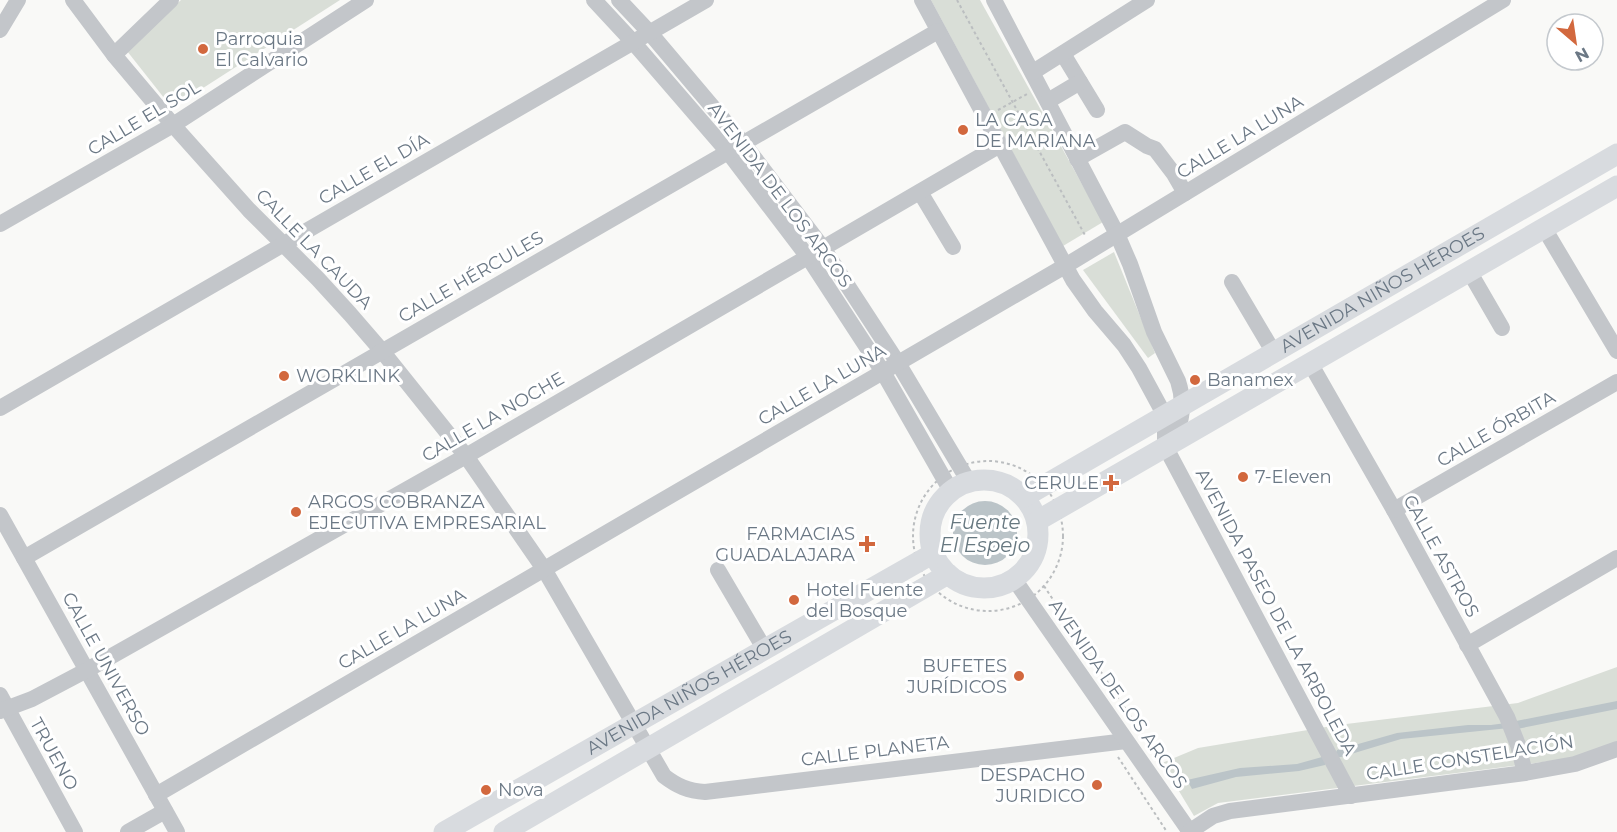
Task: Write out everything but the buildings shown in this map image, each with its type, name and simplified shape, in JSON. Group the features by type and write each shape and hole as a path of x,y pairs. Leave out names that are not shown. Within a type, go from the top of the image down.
{"main road":[{"name":"AVENIDA NIÑOS HÉROES","path":"1024,497 1617,154"},
{"name":"AVENIDA NIÑOS HÉROES","path":"1037,520 1617,186"},
{"path":"955,479 987,479 1004,483 1024,497 1037,520 1038,542 1025,569 1014,579 1001,585 974,587 960,582 940,580 938,562 926,558 933,516 955,479"},
{"name":"AVENIDA NIÑOS HÉROES","path":"444,832 926,558"},
{"name":"AVENIDA NIÑOS HÉROES","path":"504,832 940,580"}],"street":[{"path":"0,30 18,0"},
{"name":"CALLE LA CAUDA","path":"73,0 114,55 173,125 226,184 318,279 382,351 466,456 544,569 648,748"},
{"path":"114,55 171,0"},
{"name":"CALLE EL SOL","path":"0,224 173,125 366,0"},
{"name":"AVENIDA DE LOS ARCOS","path":"594,0 728,152 808,257 955,479"},
{"name":"AVENIDA DE LOS ARCOS","path":"619,0 650,33 743,143 823,248 898,363 955,479"},
{"name":"CALLE EL DÍA","path":"0,408 706,0"},
{"name":"AVENIDA PASEO DE LA ARBOLEDA","path":"922,0 1072,280 1174,411"},
{"name":"AVENIDA PASEO DE LA ARBOLEDA","path":"994,0 1117,234 1154,332 1178,381 1174,411 1165,446 1351,796"},
{"path":"1040,87 1063,54 1147,0"},
{"name":"CALLE LA LUNA","path":"156,795 1093,250 1503,0"},
{"name":"CALLE HÉRCULES","path":"24,558 938,31"},
{"path":"1063,54 1097,110"},
{"path":"1040,87 1080,82"},
{"path":"1077,159 1125,132 1155,149 1185,193"},
{"name":"CALLE LA NOCHE","path":"2,705 39,696 87,670 466,456 1000,145"},
{"path":"920,192 953,247"},
{"path":"1544,228 1617,351"},
{"path":"1469,271 1502,328"},
{"path":"1232,282 1274,353"},
{"name":"CALLE ASTROS","path":"1310,363 1394,510 1507,717 1518,745 1525,773"},
{"name":"CALLE ÓRBITA","path":"1394,510 1617,382"},
{"name":"CALLE UNIVERSO","path":"0,515 6,538 24,558 177,832"},
{"path":"1467,645 1617,558"},
{"path":"718,570 765,650"},
{"name":"AVENIDA DE LOS ARCOS","path":"1014,579 1190,832"},
{"name":"TRUENO","path":"2,705 75,832"},
{"name":"CALLE PLANETA","path":"648,748 664,776 673,784 683,789 705,792 1126,741"},
{"name":"CALLE CONSTELACIÓN","path":"1190,832 1213,816 1230,811 1525,773 1575,764 1617,749"},
{"path":"128,832 165,811"}],"path":[{"path":"957,0 1093,250"},
{"path":"984,117 1040,87"},
{"path":"987,460 1005,462 1023,468 1045,485 1059,508 1064,536 1055,572 1044,586 1028,600 1000,610 977,610 942,596 940,580 926,558 913,546 913,528 917,510 925,494 987,460"},
{"path":"1044,586 1166,769"},
{"path":"1108,743 1167,832"}],"shaded area":[{"path":"181,0 340,0 172,108 127,51"},
{"path":"931,0 980,0 1103,222 1063,246"},
{"path":"1114,252 1155,353 1148,358 1083,270"},
{"path":"1617,667 1617,743 1574,757 1218,803 1194,816 1162,763 1198,748 1338,725 1518,703"}],"water":[{"name":"Fuente El Espejo","path":"979,501 991,501 1008,510 1015,521 1017,533 1015,545 1008,556 991,565 979,565 967,560 958,551 953,539 953,527 958,515 967,506"},
{"path":"1617,701 1617,709 1517,729 1516,721"},
{"path":"1506,723 1509,728 1401,739 1341,757 1334,757 1337,750 1397,733"},
{"path":"1322,757 1326,759 1325,765 1299,771 1236,777 1192,789 1187,780 1240,768 1297,764"}],"place":[{"name":"Parroquia El Calvario","path":"203,49"},
{"name":"LA CASA DE MARIANA","path":"963,130"},
{"name":"WORKLINK","path":"284,376"},
{"name":"Banamex","path":"1195,380"},
{"name":"7-Eleven","path":"1243,477"},
{"name":"CERULE","path":"1111,483"},
{"name":"ARGOS COBRANZA EJECUTIVA EMPRESARIAL","path":"296,512"},
{"name":"FARMACIAS GUADALAJARA","path":"867,544"},
{"name":"Hotel Fuente del Bosque","path":"794,600"},
{"name":"BUFETES JURÍDICOS","path":"1019,676"},
{"name":"DESPACHO JURIDICO","path":"1097,785"},
{"name":"Nova","path":"486,790"}]}
